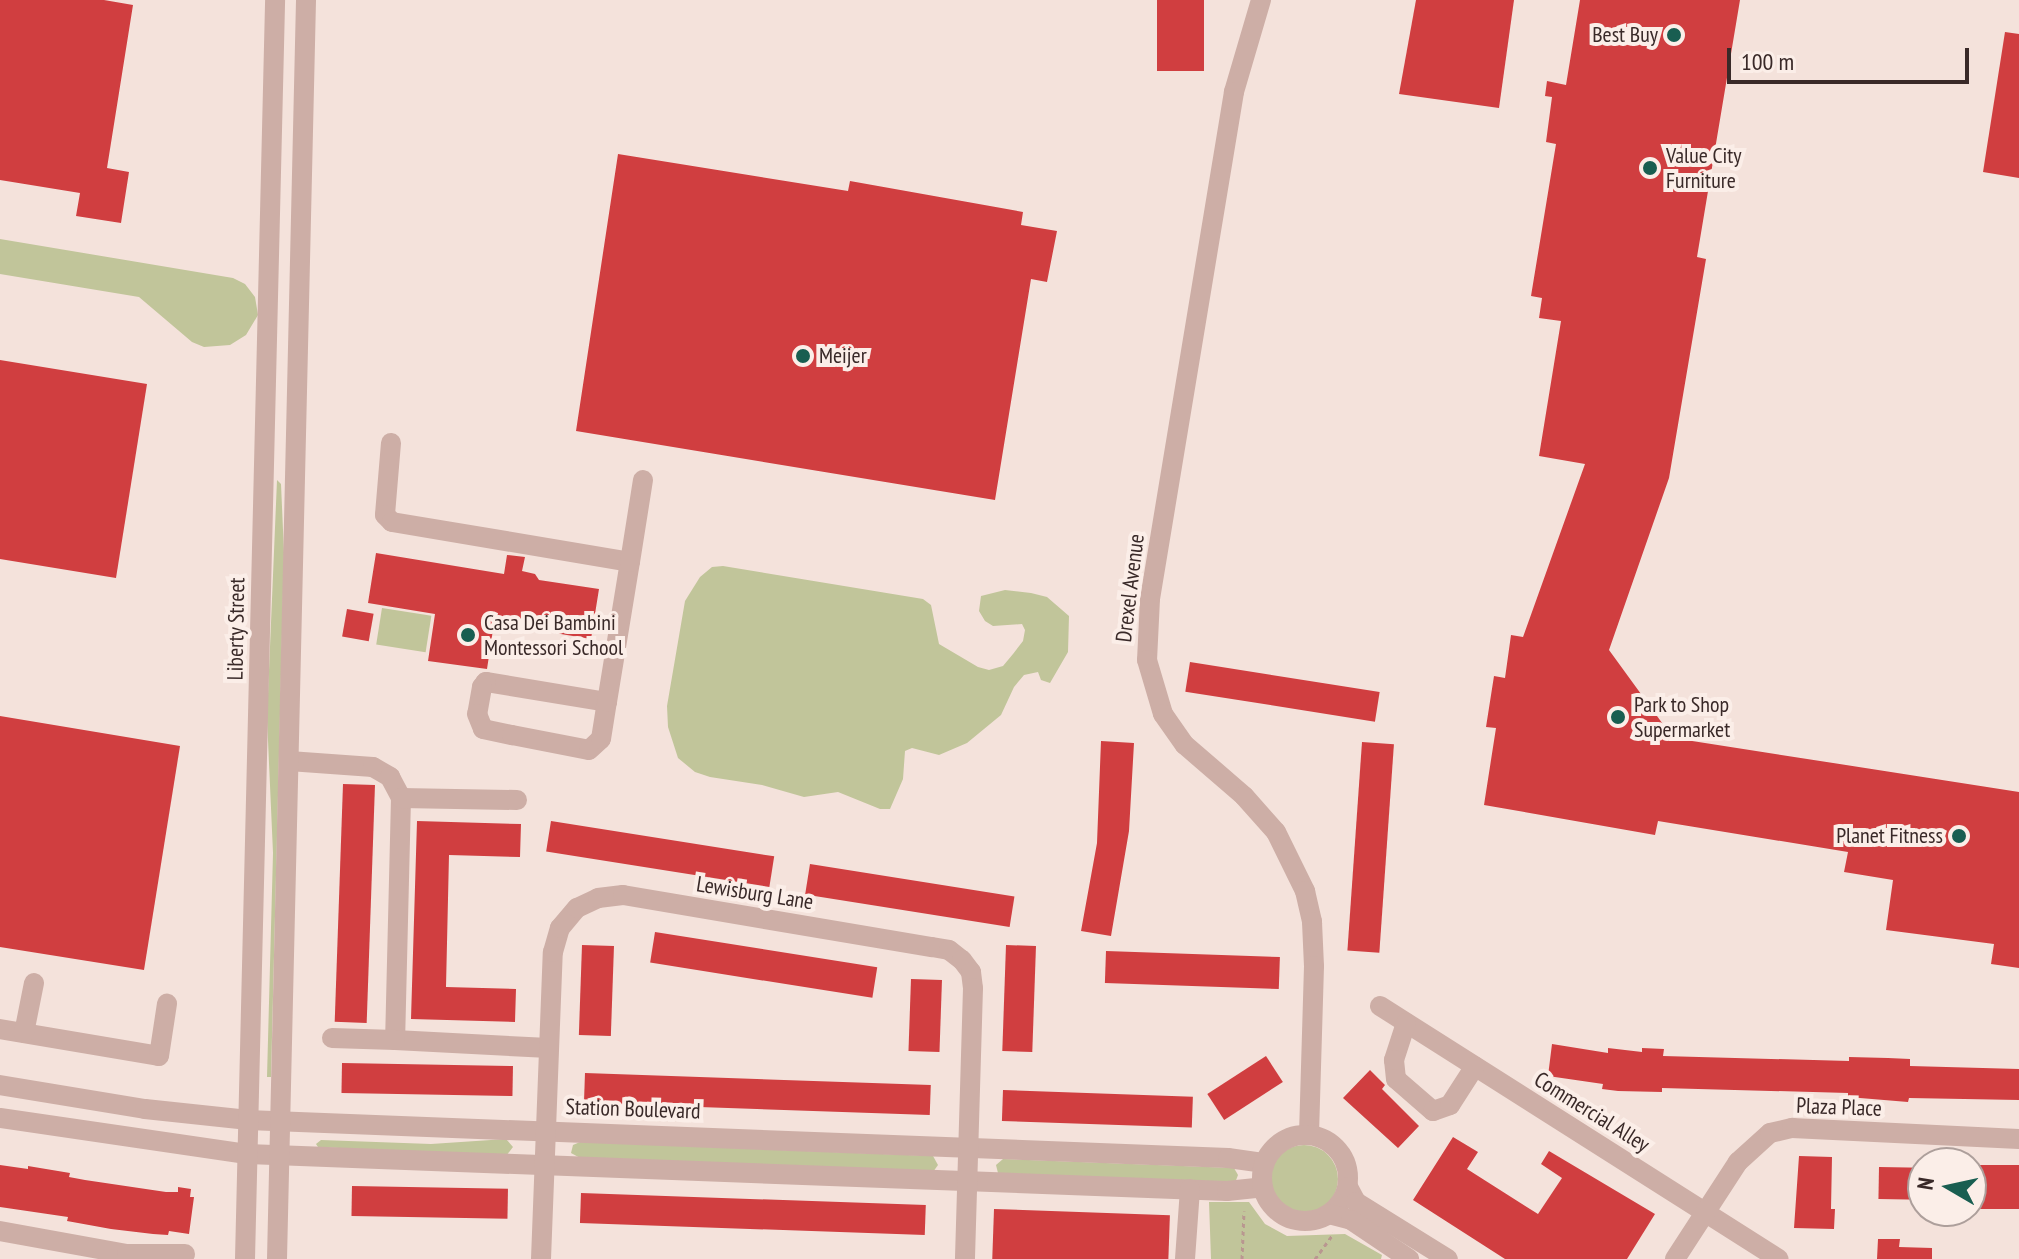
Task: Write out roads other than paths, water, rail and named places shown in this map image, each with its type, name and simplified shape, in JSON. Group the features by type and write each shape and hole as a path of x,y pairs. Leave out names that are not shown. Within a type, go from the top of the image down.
{"street":[{"name":"Liberty Street","path":"245,1259 275,0"},
{"path":"277,1259 306,0"},
{"name":"Drexel Avenue","path":"1261,0 1234,92 1150,599 1147,660 1156,698 1168,722 1185,745 1244,796 1276,832 1305,891 1312,922 1314,966 1309,1135"},
{"path":"391,443 385,515 392,522 630,562"},
{"path":"607,702 486,682 482,687 477,714 483,729 589,750 601,739 630,562 643,480"},
{"path":"289,761 373,767 390,777 401,798 395,1040"},
{"path":"401,798 517,800"},
{"name":"Lewisburg Lane","path":"541,1259 553,952 560,928 577,908 598,898 623,895 949,950 971,972 965,1259"},
{"path":"24,1033 34,983"},
{"path":"0,1029 159,1056 167,1004"},
{"name":"Commercial Alley","path":"1380,1006 1779,1259"},
{"path":"1406,1023 1394,1060 1396,1079 1433,1111 1450,1105 1475,1066"},
{"path":"332,1038 549,1048"},
{"name":"Station Boulevard","path":"0,1085 145,1109 248,1120 546,1129 1228,1158 1265,1163"},
{"path":"0,1118 248,1154 1227,1191 1263,1187"},
{"name":"Plaza Place","path":"1675,1259 1738,1162 1770,1133 1792,1128 2019,1139"},
{"path":"1332,1223 1348,1187 1349,1175 1340,1152 1321,1138 1309,1135 1282,1141 1265,1163 1263,1187 1268,1200 1289,1218 1332,1223 1351,1220 1409,1259 1421,1241"},
{"path":"1348,1187 1354,1200 1448,1259"},
{"path":"1185,1259 1190,1189"},
{"path":"0,1231 127,1256 185,1254"}],"place":[{"name":"Best Buy","path":"1674,35"},
{"name":"Value City Furniture","path":"1650,168"},
{"name":"Meijer","path":"803,356"},
{"name":"Casa Dei Bambini Montessori School","path":"468,635"},
{"name":"Park to Shop Supermarket","path":"1618,717"},
{"name":"Planet Fitness","path":"1959,836"}]}
